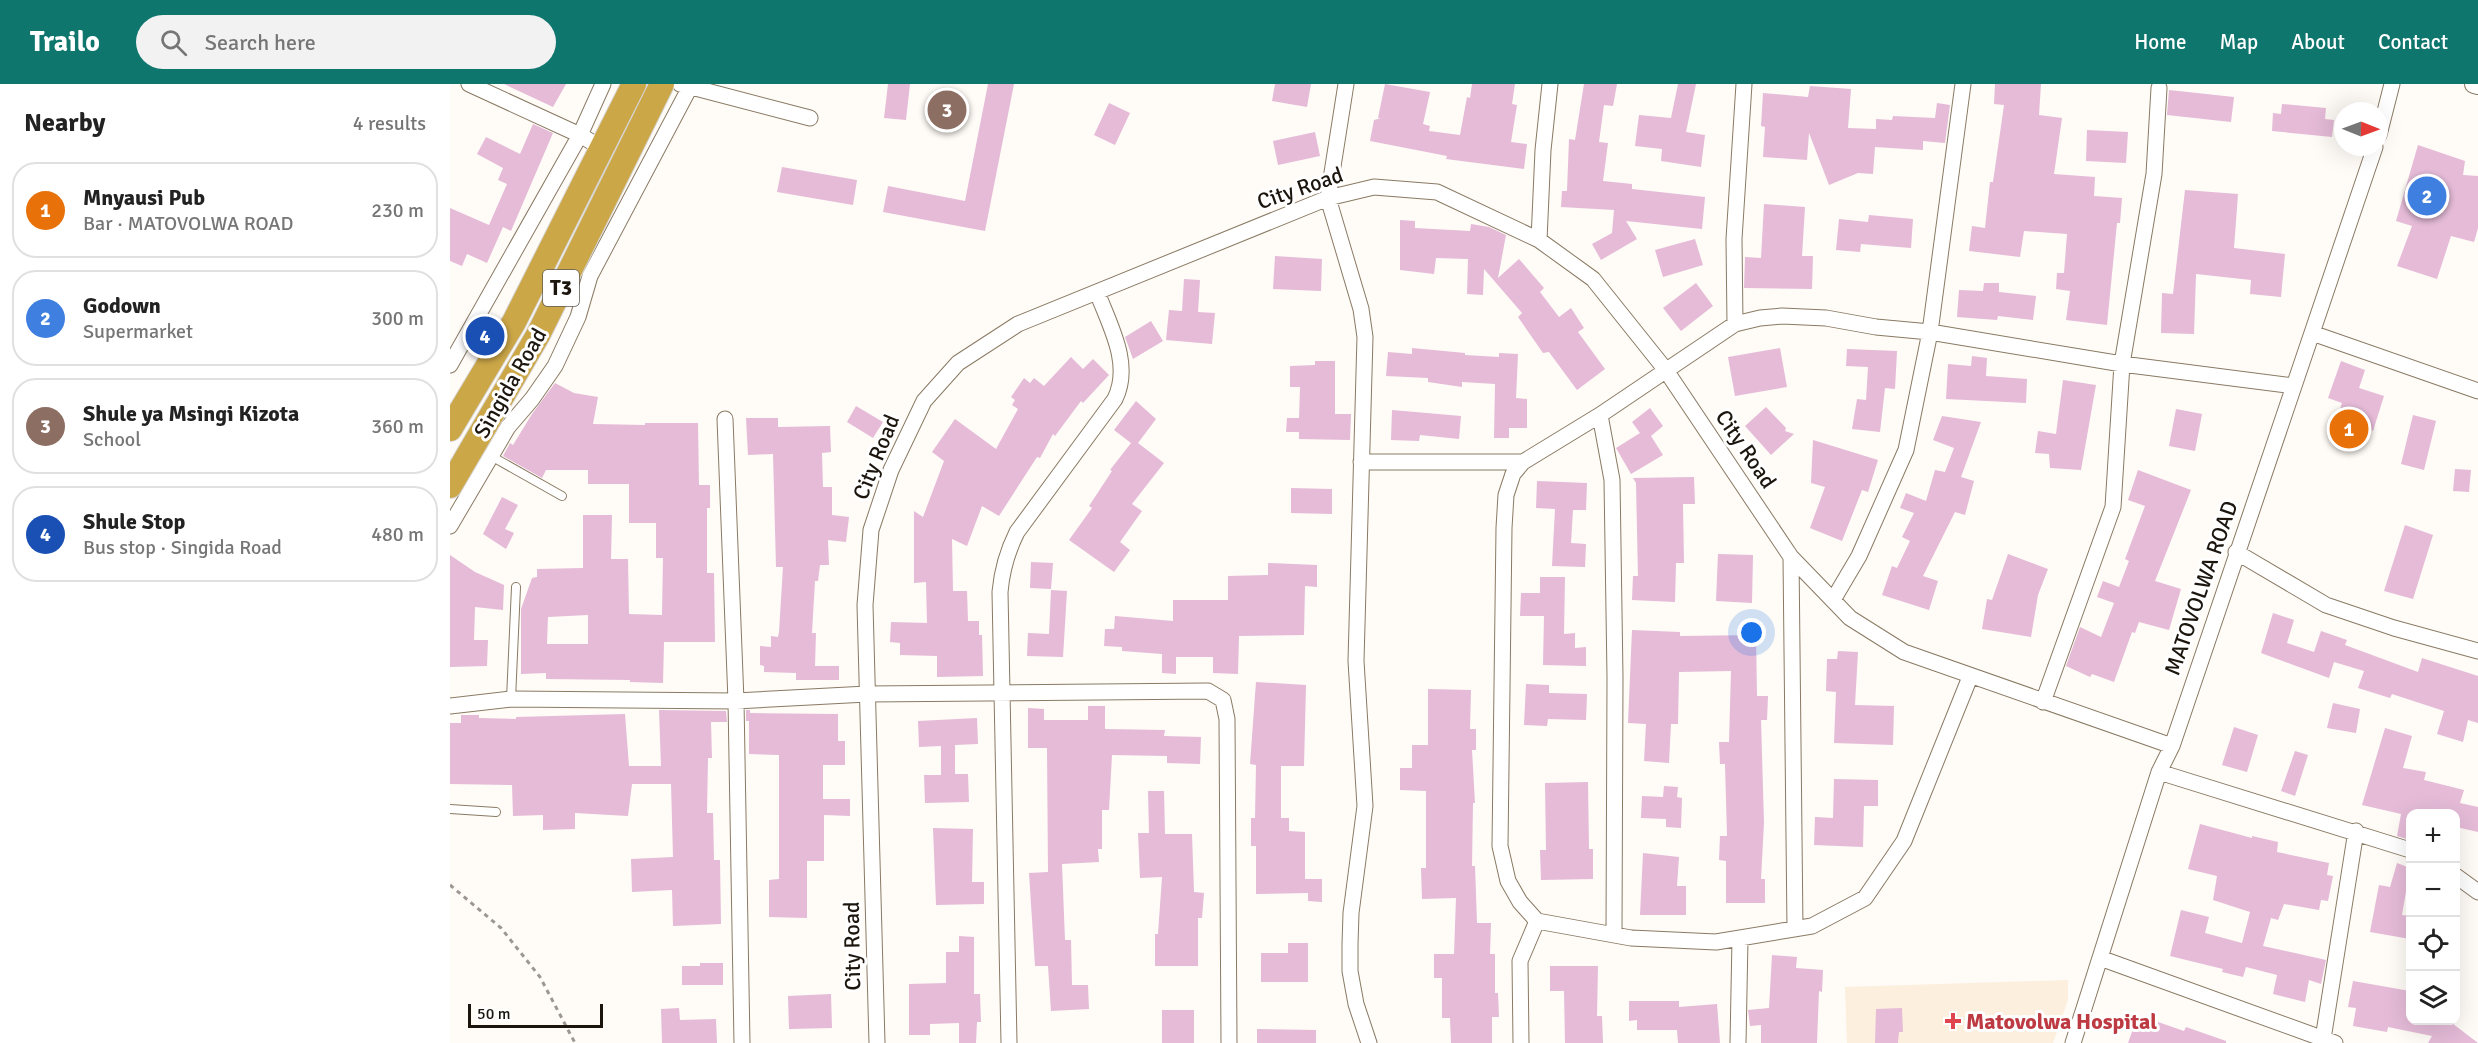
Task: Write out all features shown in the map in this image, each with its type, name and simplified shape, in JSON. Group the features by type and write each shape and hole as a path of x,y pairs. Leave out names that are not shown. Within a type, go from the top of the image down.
{"highway":[{"name":"Singida Road","path":"450,429 514,322 590,141 634,84"},
{"name":"Singida Road","path":"450,486 538,335 662,84"}],"street":[{"path":"468,84 590,141"},
{"path":"450,365 590,141 603,84"},
{"path":"1346,84 1328,198 1363,321 1365,337 1356,661 1365,806 1351,913 1350,971 1356,1004 1369,1043"},
{"path":"1539,240 1543,150 1550,84"},
{"path":"1735,324 1734,239 1744,84"},
{"path":"1833,600 1859,556 1906,450 1930,332 1964,84"},
{"path":"2387,102 2392,84"},
{"path":"450,526 508,427 532,399 555,366 578,317 590,276 685,85 810,118"},
{"path":"2043,702 2113,507 2122,364 2154,174 2158,88"},
{"name":"MATOVOLWA ROAD","path":"2073,1043 2159,771 2172,746 2372,156"},
{"name":"City Road","path":"877,1043 867,694 866,605 871,530 891,470 924,401 958,363 1018,324 1328,198 1374,188 1437,192 1539,240 1593,279 1665,369 1791,557 1850,618 1904,652 2172,746"},
{"path":"1009,1043 1000,592 1002,569 1017,532 1115,399 1122,385 1117,343 1097,292"},
{"path":"1970,677 1904,841 1864,898 1812,926 1740,939 1706,942 1631,938 1614,933 1537,921 1520,902 1508,881 1500,846 1506,495 1513,474 1523,462 1600,415 1665,369 1735,324 1782,316 1826,318 1876,327 1930,332 2122,364 2294,386"},
{"path":"2312,333 2478,391"},
{"path":"1600,415 1612,480 1615,677 1614,933"},
{"path":"725,419 736,701 742,1043"},
{"path":"1361,462 1523,462"},
{"path":"2236,552 2326,604 2394,628 2478,651"},
{"path":"1791,557 1795,929"},
{"path":"450,706 511,699 736,701 867,694 1208,691 1223,700 1227,719 1228,1043"},
{"path":"2159,771 2406,849"},
{"path":"2100,958 2329,1041 2356,831"},
{"path":"2460,879 2478,892"},
{"path":"1521,1043 1520,961 1537,921"},
{"path":"1738,1043 1740,939"}],"lane":[{"path":"491,456 562,496"},
{"path":"511,699 516,587"},
{"path":"450,809 496,812"}],"path":[{"path":"450,885 492,918 508,936 540,977 575,1043"}],"shaded area":[{"name":"Matovolwa Hospital","path":"2068,980 2068,1000 2053,1043 1847,1043 1845,987"}],"building":[{"path":"504,84 566,84 553,107"},
{"path":"888,84 910,84 906,120 884,118"},
{"path":"988,84 1014,84 985,231 883,212 888,186 965,201"},
{"path":"1275,84 1311,84 1307,107 1272,101"},
{"path":"1385,84 1430,92 1423,124 1430,126 1429,131 1460,135 1467,97 1470,98 1472,84 1515,84 1512,104 1517,105 1511,142 1527,144 1524,169 1446,159 1447,156 1370,141 1374,120 1381,118 1378,118"},
{"path":"1584,84 1617,84 1613,106 1604,105 1599,142 1608,143 1603,181 1632,184 1632,189 1705,197 1702,229 1626,221 1637,239 1601,260 1592,244 1612,233 1614,210 1561,207 1562,191 1567,191 1569,139 1575,140"},
{"path":"1678,84 1696,84 1686,132 1705,135 1701,167 1661,161 1662,149 1635,146 1639,115 1671,118"},
{"path":"1995,84 2041,84 2039,115 2062,118 2054,174 2095,177 2094,196 2122,198 2120,223 2117,223 2107,325 2066,320 2070,291 2056,289 2057,273 2064,273 2067,234 2024,231 2020,257 1969,251 1972,226 1985,228 1990,182 1993,182 2004,105 1994,104"},
{"path":"1810,86 1851,89 1848,128 1876,129 1876,119 1892,120 1893,116 1935,118 1937,103 1950,105 1945,143 1923,141 1923,150 1875,147 1873,174 1858,173 1829,185 1809,133 1807,160 1763,157 1765,127 1761,126 1763,93 1808,97"},
{"path":"2169,90 2234,97 2231,122 2167,115"},
{"path":"1109,103 1130,113 1115,145 1094,135"},
{"path":"2282,104 2326,108 2325,119 2334,120 2332,137 2272,131 2273,113 2281,114"},
{"path":"533,124 553,133 511,231 503,227 487,263 467,254 462,266 450,261 450,208 489,225 507,184 498,180 503,168 477,154 486,137 520,154"},
{"path":"2087,130 2128,132 2126,163 2086,161"},
{"path":"1315,132 1320,156 1278,165 1273,141"},
{"path":"2418,145 2465,161 2463,175 2478,176 2478,228 2474,242 2451,236 2437,279 2397,266 2412,226 2396,221"},
{"path":"782,167 857,180 853,205 777,192"},
{"path":"2185,190 2238,194 2234,248 2285,254 2281,297 2250,294 2251,280 2196,274 2194,334 2161,333 2162,293 2173,294"},
{"path":"1764,204 1805,207 1802,256 1813,256 1812,289 1744,288 1745,257 1761,258"},
{"path":"1869,215 1913,219 1911,248 1861,244 1860,252 1836,250 1839,219 1868,222"},
{"path":"1400,220 1415,221 1415,228 1470,231 1471,224 1489,227 1506,235 1498,278 1519,259 1544,288 1540,292 1559,317 1571,308 1584,328 1578,332 1605,369 1577,390 1549,352 1543,353 1518,317 1522,313 1484,269 1483,295 1467,294 1468,259 1436,258 1434,274 1400,270"},
{"path":"1695,239 1703,265 1663,277 1655,250"},
{"path":"1275,256 1322,259 1321,291 1273,289"},
{"path":"1184,279 1200,280 1198,312 1215,313 1212,344 1166,340 1169,310 1182,311"},
{"path":"1696,283 1713,306 1681,331 1663,308"},
{"path":"1984,283 1999,283 1999,292 2036,296 2033,320 1998,316 1997,320 1957,317 1959,290 1983,291"},
{"path":"1151,321 1163,341 1133,359 1125,337"},
{"path":"1412,348 1499,357 1499,353 1518,354 1516,398 1527,399 1527,428 1509,428 1509,438 1494,438 1495,384 1462,382 1462,387 1428,382 1428,378 1386,376 1388,352 1412,354"},
{"path":"1780,348 1787,387 1735,396 1728,357"},
{"path":"1847,349 1897,351 1895,389 1885,388 1880,432 1852,429 1857,399 1866,400 1868,367 1846,366"},
{"path":"1972,356 1987,358 1986,376 2027,379 2026,403 1946,399 1948,364 1971,366"},
{"path":"1071,357 1083,369 1093,359 1109,375 1083,403 1081,401 1055,436 1053,434 1040,458 1037,457 999,516 982,506 967,546 952,539 953,591 967,591 968,621 979,621 979,635 982,635 983,676 937,677 937,656 900,655 900,643 890,642 891,622 927,623 926,582 914,583 914,511 923,517 944,461 932,452 955,419 996,449 1018,409 1012,405 1015,400 1011,397 1024,378 1030,383 1034,378 1044,386"},
{"path":"1315,361 1335,361 1335,414 1351,414 1350,440 1299,439 1299,432 1286,432 1287,418 1299,418 1300,387 1290,387 1290,366 1315,365"},
{"path":"2341,361 2365,370 2359,388 2384,396 2373,431 2363,427 2356,445 2331,437 2342,403 2328,398"},
{"path":"2063,380 2096,385 2081,470 2050,468 2049,454 2035,453 2038,431 2056,434"},
{"path":"555,383 574,393 598,397 593,424 698,423 699,485 710,485 710,508 707,508 707,573 714,573 715,642 664,642 663,683 630,682 630,680 546,679 546,673 521,674 521,609 532,578 537,577 537,569 583,568 583,515 612,515 611,559 628,559 629,614 662,615 663,558 656,558 656,523 629,523 629,484 588,484 588,470 546,470 542,478 503,456 510,443 513,445","holes":["588,615 588,644 547,644 548,617"]},
{"path":"1136,401 1156,419 1138,443 1164,463 1132,504 1142,511 1120,542 1130,550 1114,572 1069,540 1092,508 1089,506 1112,471 1110,470 1131,443 1114,430"},
{"path":"856,406 883,422 873,438 847,422"},
{"path":"1766,407 1786,428 1785,431 1794,434 1771,455 1745,426"},
{"path":"1650,408 1663,426 1651,436 1663,455 1631,474 1616,448 1640,433 1632,422"},
{"path":"2176,409 2202,414 2195,451 2169,446"},
{"path":"1392,410 1461,416 1459,439 1420,435 1419,441 1391,440"},
{"path":"2413,415 2436,421 2424,470 2401,464"},
{"path":"1942,416 1981,422 1961,477 1974,481 1965,515 1955,512 1923,576 1938,581 1929,610 1882,595 1892,566 1897,568 1910,541 1902,537 1914,513 1900,508 1906,493 1926,501 1935,470 1945,472 1954,448 1933,440"},
{"path":"746,418 778,418 778,427 830,426 831,452 822,453 823,487 832,487 832,515 849,517 846,542 828,540 829,565 820,565 818,581 815,581 812,633 816,633 815,666 839,666 839,680 796,680 796,673 764,672 764,666 760,665 760,646 771,647 771,636 778,637 783,567 776,567 773,454 748,455"},
{"path":"1813,440 1878,460 1868,492 1862,490 1842,541 1810,528 1825,487 1811,483"},
{"path":"2455,469 2471,470 2469,492 2453,491"},
{"path":"2138,470 2191,490 2155,581 2181,589 2169,630 2139,622 2135,633 2132,632 2114,682 2092,674 2090,677 2066,666 2080,627 2101,637 2114,603 2097,597 2103,581 2119,587 2129,561 2125,559 2145,506 2128,500"},
{"path":"1694,477 1695,504 1683,504 1684,563 1676,563 1675,602 1632,600 1633,576 1638,576 1636,483 1633,478"},
{"path":"1537,481 1587,483 1586,510 1573,510 1571,543 1586,544 1585,567 1552,566 1555,509 1536,508"},
{"path":"1291,488 1332,489 1332,514 1291,513"},
{"path":"502,497 518,505 505,529 514,533 506,549 483,534"},
{"path":"2405,525 2433,535 2413,599 2384,591"},
{"path":"1718,554 1753,555 1752,603 1716,601"},
{"path":"2008,554 2048,569 2038,595 2031,637 1982,629 1987,599 1992,600"},
{"path":"450,555 475,572 504,585 503,610 475,607 474,640 488,640 487,666 450,667"},
{"path":"1031,562 1053,563 1051,589 1030,588"},
{"path":"1268,563 1317,565 1317,587 1305,586 1304,635 1239,636 1238,674 1213,673 1213,657 1176,657 1176,674 1162,673 1162,654 1122,651 1122,647 1104,646 1105,629 1114,629 1115,616 1173,621 1173,600 1228,600 1228,576 1268,575"},
{"path":"1540,577 1565,577 1564,634 1575,633 1575,648 1586,647 1586,666 1543,665 1544,616 1520,616 1521,593 1540,593"},
{"path":"1051,590 1067,591 1063,657 1027,656 1028,633 1049,634"},
{"path":"2273,613 2294,620 2287,643 2314,652 2321,631 2347,640 2345,645 2418,672 2422,658 2478,676 2478,723 2468,720 2463,742 2437,734 2444,711 2392,694 2390,698 2358,688 2364,671 2334,662 2329,678 2261,653"},
{"path":"1632,630 1680,632 1680,636 1756,635 1757,696 1768,696 1767,720 1761,720 1764,823 1761,879 1765,879 1765,903 1726,903 1726,861 1719,860 1720,836 1727,836 1725,764 1720,764 1719,742 1729,742 1731,671 1679,672 1678,724 1671,724 1669,763 1644,761 1646,724 1628,723"},
{"path":"1838,651 1858,652 1855,705 1894,706 1893,745 1834,743 1836,692 1826,691 1827,659 1837,659"},
{"path":"1256,682 1306,685 1304,766 1281,766 1281,818 1289,818 1289,831 1305,832 1305,879 1322,879 1322,902 1308,901 1308,893 1256,894 1256,846 1251,846 1251,818 1255,818 1256,765 1250,764"},
{"path":"1526,684 1549,685 1549,693 1587,694 1586,720 1548,719 1547,726 1524,725"},
{"path":"1428,689 1471,690 1470,729 1476,729 1476,750 1472,750 1475,803 1473,803 1472,866 1475,866 1477,923 1491,923 1490,954 1495,954 1495,993 1498,993 1499,1017 1492,1017 1492,1043 1451,1043 1450,1018 1442,1018 1442,978 1434,978 1434,954 1454,954 1456,898 1422,899 1421,868 1426,868 1426,791 1400,790 1400,768 1412,768 1412,745 1428,745"},
{"path":"2333,703 2360,709 2356,733 2327,728"},
{"path":"1088,706 1105,706 1105,729 1165,730 1164,736 1201,737 1200,764 1167,763 1167,756 1112,755 1109,810 1102,810 1102,849 1098,849 1099,862 1062,864 1065,940 1071,940 1072,985 1088,985 1089,1009 1051,1011 1048,966 1035,966 1029,873 1048,872 1047,748 1028,748 1028,708 1044,709 1044,720 1088,720"},
{"path":"659,710 726,711 727,722 711,722 712,758 708,758 707,813 713,813 714,860 720,860 721,924 673,926 672,890 632,892 631,859 673,857 671,784 632,784 628,816 575,813 575,829 543,830 543,815 513,816 512,785 450,784 450,723 461,723 461,715 516,719 516,717 625,714 629,766 661,766"},
{"path":"746,710 750,710 750,713 838,714 838,741 845,741 845,765 823,765 823,799 850,799 850,816 824,815 824,861 807,861 807,918 769,917 769,880 779,879 779,755 749,754 749,721 746,721"},
{"path":"977,718 978,744 955,745 955,774 968,774 969,802 925,803 924,775 941,775 941,746 919,747 918,721"},
{"path":"2234,727 2258,735 2247,772 2222,765"},
{"path":"2385,728 2412,736 2403,768 2426,772 2424,780 2464,790 2460,803 2478,807 2478,832 2460,828 2460,809 2406,809 2406,839 2397,836 2401,814 2362,805"},
{"path":"2295,751 2308,755 2295,796 2281,791"},
{"path":"1834,779 1878,780 1878,806 1864,806 1863,847 1814,845 1815,817 1833,818"},
{"path":"1588,782 1589,849 1593,849 1593,879 1541,880 1540,850 1546,850 1545,783"},
{"path":"1664,786 1678,787 1677,797 1682,798 1681,828 1666,827 1666,819 1641,818 1642,796 1663,797"},
{"path":"1148,791 1164,791 1165,834 1192,834 1194,892 1204,893 1202,918 1198,918 1198,966 1155,966 1155,934 1158,934 1162,877 1140,878 1138,833 1149,833"},
{"path":"2200,824 2252,838 2252,836 2278,842 2277,852 2329,863 2327,875 2333,876 2328,901 2321,900 2319,910 2284,904 2278,920 2271,918 2263,946 2326,960 2321,984 2309,980 2305,1002 2273,994 2277,975 2246,967 2243,977 2222,972 2223,969 2170,956 2181,910 2209,917 2205,933 2242,943 2250,912 2213,900 2217,876 2188,869"},
{"path":"933,828 973,829 972,882 984,882 984,904 936,905"},
{"path":"1643,853 1679,857 1677,886 1686,886 1686,915 1640,915"},
{"path":"2397,863 2406,866 2406,892 2402,915 2406,916 2406,938 2370,932 2379,885 2390,887"},
{"path":"959,936 974,937 974,994 980,994 981,1022 977,1022 976,1043 959,1043 959,1023 930,1024 930,1035 909,1035 909,984 946,983 946,952 959,952"},
{"path":"1288,943 1308,943 1308,982 1261,982 1261,953 1288,953"},
{"path":"1772,955 1797,957 1796,968 1823,970 1822,992 1819,991 1817,1043 1761,1043 1761,1025 1750,1026 1748,1010 1769,1008"},
{"path":"700,963 723,963 723,985 682,985 682,966 700,966"},
{"path":"1550,966 1598,966 1597,1016 1602,1016 1603,1043 1565,1043 1564,991 1550,991"},
{"path":"2353,981 2406,990 2406,1025 2455,1025 2478,1043 2428,1043 2432,1036 2388,1027 2387,1032 2353,1026 2356,1008 2348,1007"},
{"path":"831,994 832,1028 789,1029 788,996"},
{"path":"1629,1001 1679,1001 1679,1007 1717,1004 1720,1043 1678,1043 1677,1030 1637,1030 1637,1020 1629,1021"},
{"path":"679,1008 680,1020 716,1019 717,1043 662,1043 661,1009"},
{"path":"1902,1008 1903,1032 1899,1032 1898,1043 1875,1043 1876,1009"},
{"path":"1162,1010 1194,1010 1194,1043 1162,1043"},
{"path":"2138,1015 2184,1031 2186,1027 2226,1041 2226,1043 2128,1043"},
{"path":"1257,1029 1316,1030 1316,1043 1257,1043"}],"place":[{"name":"Shule ya Msingi Kizota","path":"947,110"},
{"name":"Godown","path":"2427,196"},
{"name":"Shule Stop","path":"485,336"},
{"name":"Mnyausi Pub","path":"2349,429"},
{"name":"Matovolwa Hospital","path":"1953,1021"}]}
